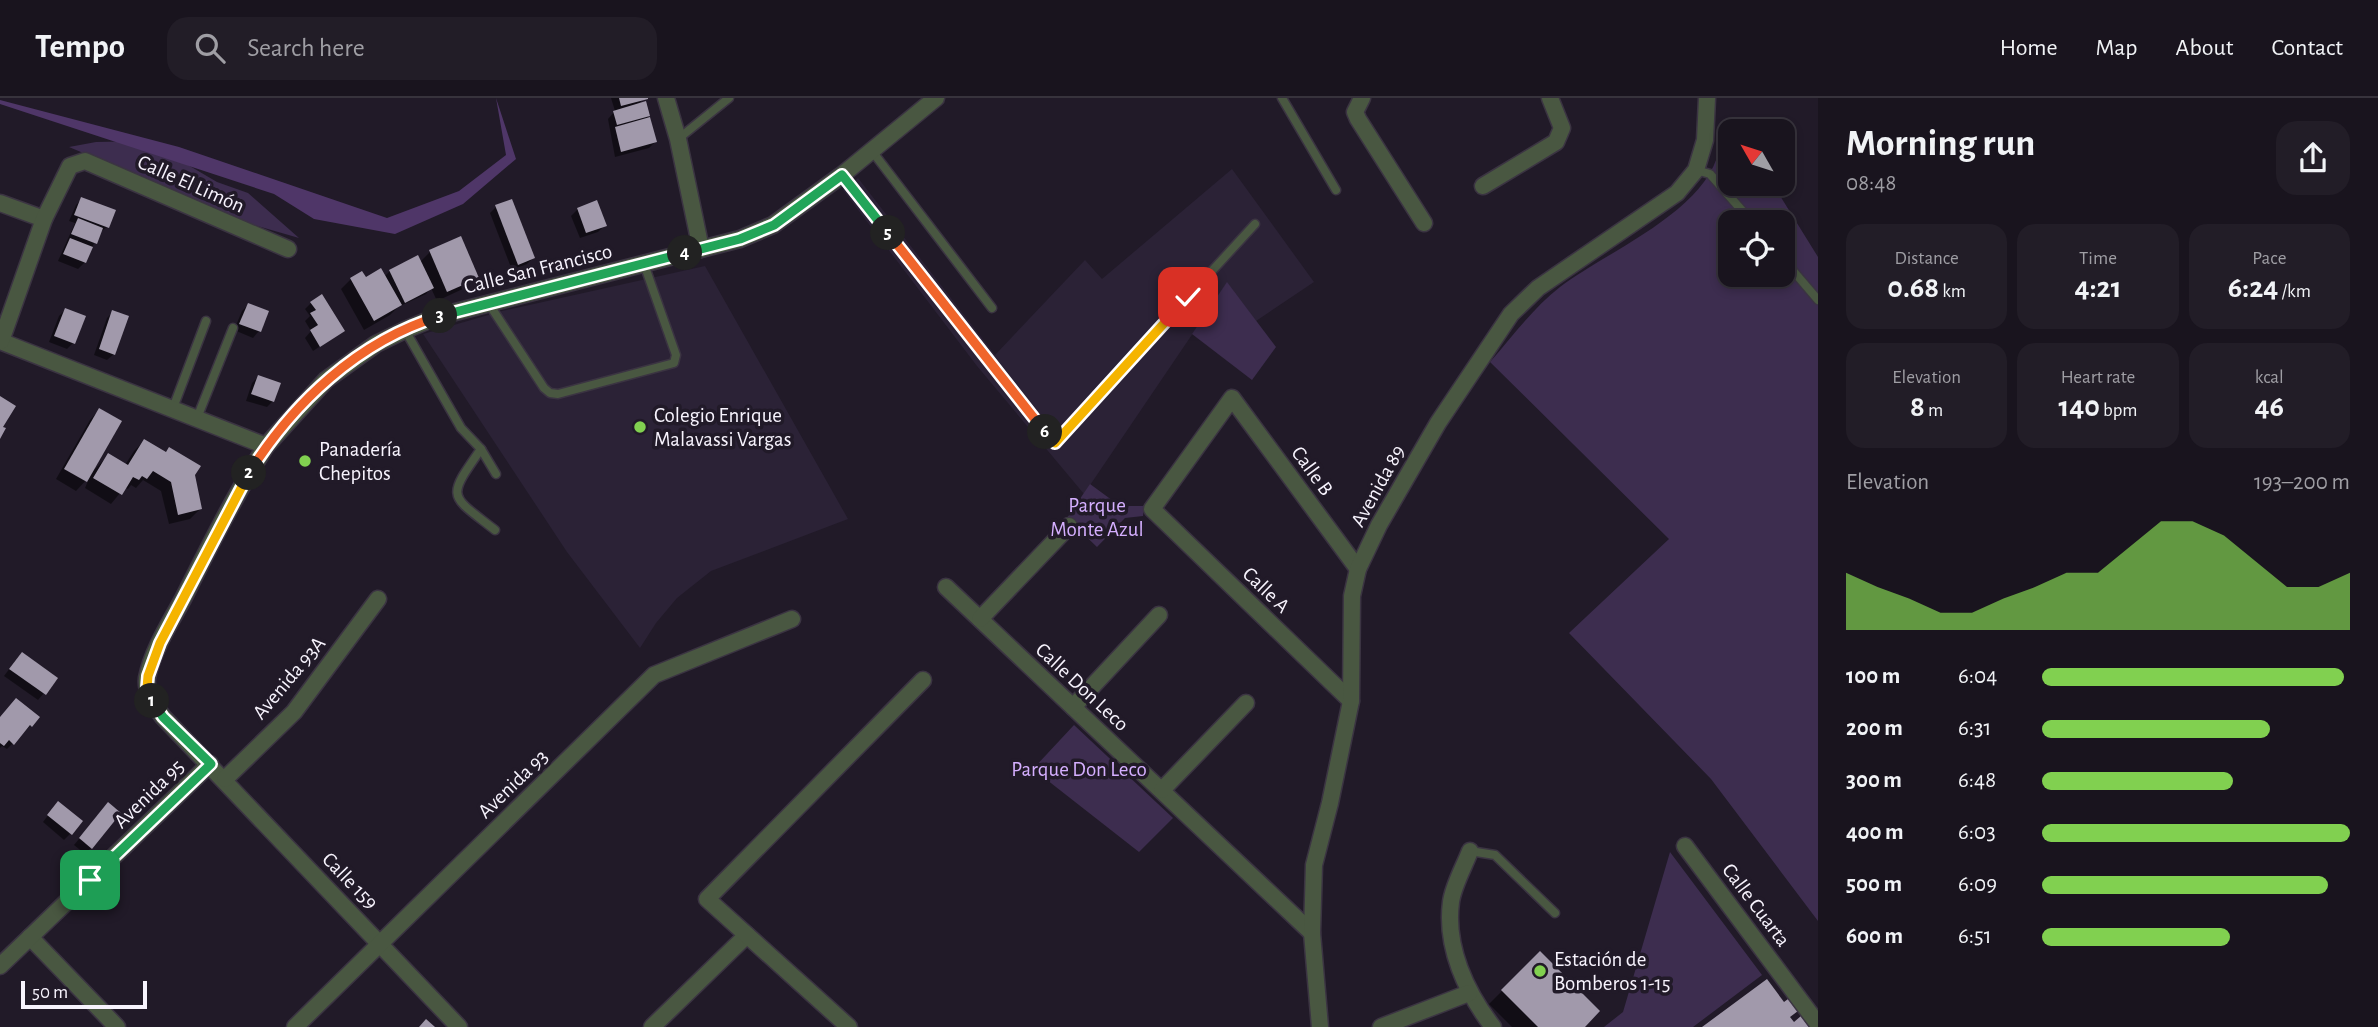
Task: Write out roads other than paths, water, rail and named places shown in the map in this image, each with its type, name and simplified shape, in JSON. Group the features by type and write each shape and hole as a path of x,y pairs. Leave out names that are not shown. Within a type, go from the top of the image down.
{"street":[{"path":"666,98 678,139 701,249"},
{"path":"1362,98 1355,112 1358,120 1424,223"},
{"path":"1483,186 1556,142 1562,128 1550,98"},
{"path":"1696,170 1705,140 1707,98"},
{"name":"Calle San Francisco","path":"266,446 326,380 376,344 436,317 740,239 774,225 842,175 934,99"},
{"name":"Calle El Limón","path":"44,219 70,166 85,161 288,249"},
{"name":"Avenida 89","path":"1320,1027 1312,933 1314,865 1351,701 1352,596 1358,569 1379,525 1438,423 1511,314 1538,288 1677,193 1696,170"},
{"path":"0,203 44,219 0,341 266,446"},
{"name":"Calle B","path":"1232,398 1358,569"},
{"name":"Calle A","path":"1232,398 1152,509 1351,701"},
{"name":"Avenida 95","path":"0,966 211,764 163,717 147,688 148,676 160,643 228,510 266,446"},
{"path":"980,619 1069,526"},
{"name":"Calle Don Leco","path":"946,587 1312,933"},
{"name":"Avenida 93A","path":"225,779 294,712 378,598"},
{"path":"1073,707 1159,615"},
{"name":"Avenida 93","path":"295,1027 654,675 792,619"},
{"path":"849,1027 707,899 923,680"},
{"path":"1162,790 1246,703"},
{"name":"Calle 159","path":"211,764 459,1027"},
{"name":"Calle Cuarta","path":"1685,846 1818,1024"},
{"path":"1470,851 1451,901 1452,942 1469,993 1493,1027"},
{"path":"652,1027 747,935"},
{"path":"30,937 117,1027"},
{"path":"1381,1027 1469,993"}],"lane":[{"path":"678,139 729,98"},
{"path":"1282,98 1336,190"},
{"path":"872,151 992,308"},
{"path":"1696,170 1710,174 1742,210"},
{"path":"842,175 1055,443 1255,224"},
{"path":"489,304 544,388 550,393 558,394 674,363 676,355 644,264"},
{"path":"1795,273 1818,300"},
{"path":"173,408 206,321"},
{"path":"197,418 233,328"},
{"path":"405,330 461,428 481,449 496,474"},
{"path":"481,449 458,481 456,493 461,504 495,530"},
{"path":"1470,851 1495,855 1555,913"}],"place":[{"name":"Colegio Enrique Malavassi Vargas","path":"640,427"},
{"name":"Panadería Chepitos","path":"305,461"},
{"name":"Estación de Bomberos 1-15","path":"1540,971"}],"park label":[{"name":"Parque Monte Azul","path":"1097,517"},
{"name":"Parque Don Leco","path":"1079,769"}]}
